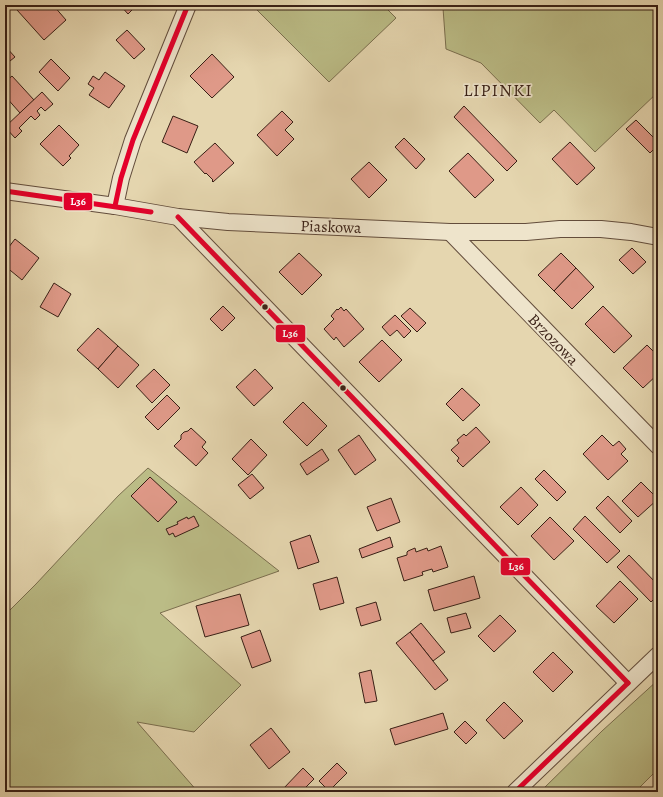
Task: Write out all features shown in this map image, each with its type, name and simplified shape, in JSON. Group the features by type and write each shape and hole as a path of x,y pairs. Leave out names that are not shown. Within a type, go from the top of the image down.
{"street":[{"path":"115,206 121,178 134,140 188,5"},
{"name":"Piaskowa","path":"5,191 115,206 178,217 228,222 450,232 526,232 560,229 601,229 658,237"},
{"path":"178,217 628,683"},
{"name":"Brzozowa","path":"450,232 658,446"},
{"path":"515,792 658,655"}],"green space":[{"path":"252,5 383,5 396,18 329,82"},
{"path":"443,5 658,5 658,92 595,152 554,110 540,123 481,63 446,49"},
{"path":"148,468 279,571 160,613 241,685 194,732 137,722 198,792 5,792 5,615 118,496"},
{"path":"658,680 658,769 635,792 540,792 602,731"}],"building":[{"path":"22,5 53,5 66,20 44,40 17,10"},
{"path":"120,5 137,5 128,14"},
{"path":"127,30 145,49 134,59 116,40"},
{"path":"5,46 15,57 5,65"},
{"path":"212,54 234,77 212,98 190,76"},
{"path":"51,59 70,78 58,91 39,72"},
{"path":"105,72 125,86 109,108 89,95 94,88 88,84 93,76 99,80"},
{"path":"12,76 34,100 20,113 5,96 5,82"},
{"path":"42,92 53,104 45,111 41,107 37,111 40,115 35,120 31,116 19,128 22,131 15,138 5,127"},
{"path":"464,106 517,161 507,171 454,117"},
{"path":"282,111 293,122 285,130 294,139 277,156 257,135"},
{"path":"173,116 198,126 187,153 162,142"},
{"path":"636,120 658,142 658,145 650,153 626,129"},
{"path":"59,125 79,145 69,156 71,158 63,166 40,144"},
{"path":"404,138 425,159 416,169 395,147"},
{"path":"570,142 595,168 577,185 552,159"},
{"path":"215,143 234,163 213,182 213,180 194,162"},
{"path":"468,153 494,180 475,198 449,171"},
{"path":"369,162 387,180 369,198 351,179"},
{"path":"15,239 39,258 22,280 5,266 5,252"},
{"path":"632,248 646,262 633,274 619,260"},
{"path":"299,253 322,275 302,295 279,272"},
{"path":"561,253 576,268 554,291 538,275"},
{"path":"576,268 594,287 572,309 554,291"},
{"path":"54,283 71,294 58,317 40,307"},
{"path":"223,306 235,318 222,331 210,319"},
{"path":"603,306 632,336 614,353 585,324"},
{"path":"341,307 344,311 346,309 364,329 344,347 336,337 334,340 324,329 334,319 331,316"},
{"path":"410,308 426,323 417,332 401,316"},
{"path":"395,315 411,331 404,338 397,330 390,336 382,327"},
{"path":"98,328 118,346 98,369 77,350"},
{"path":"382,340 402,360 379,382 359,362"},
{"path":"647,345 658,356 658,374 643,388 623,368"},
{"path":"118,346 139,365 118,388 98,369"},
{"path":"154,369 170,385 152,403 136,386"},
{"path":"255,369 273,388 254,406 236,387"},
{"path":"462,388 480,405 463,421 446,404"},
{"path":"167,395 180,408 158,430 145,417"},
{"path":"303,402 327,426 307,446 283,422"},
{"path":"476,427 490,442 463,467 457,461 459,458 451,450 459,443 457,440 464,434 466,436"},
{"path":"191,428 206,442 202,447 208,453 196,466 174,446 181,439 181,435"},
{"path":"359,435 376,460 355,475 338,450"},
{"path":"602,435 613,446 619,441 626,449 621,454 628,461 608,480 583,454"},
{"path":"251,439 267,455 248,475 232,459"},
{"path":"322,449 329,460 307,475 300,464"},
{"path":"544,470 566,492 557,501 535,479"},
{"path":"252,474 264,488 250,499 238,485"},
{"path":"150,477 177,502 158,522 131,496"},
{"path":"641,482 658,499 638,517 622,501"},
{"path":"521,487 538,505 518,525 500,507"},
{"path":"608,496 632,521 620,533 596,508"},
{"path":"391,498 400,522 377,531 367,507"},
{"path":"194,516 199,526 175,537 173,533 169,535 166,529 178,524 177,522 187,517 188,519"},
{"path":"585,516 620,551 607,563 573,529"},
{"path":"550,517 574,541 554,560 531,536"},
{"path":"310,535 319,562 298,569 290,542"},
{"path":"390,537 393,547 362,558 359,549"},
{"path":"441,546 448,567 433,572 432,569 422,572 423,575 404,581 397,558 407,555 408,551 415,548 416,552 427,548 428,551"},
{"path":"629,555 658,585 658,595 651,602 617,567"},
{"path":"474,576 480,598 434,611 428,590"},
{"path":"337,577 344,603 320,610 313,584"},
{"path":"620,581 638,599 614,623 596,606"},
{"path":"240,594 249,625 205,637 196,606"},
{"path":"376,602 381,620 361,626 356,608"},
{"path":"466,613 471,628 451,633 447,618"},
{"path":"500,615 516,631 494,652 478,636"},
{"path":"421,623 445,652 433,661 410,632"},
{"path":"260,630 271,661 252,668 241,637"},
{"path":"410,632 448,680 435,690 396,643"},
{"path":"553,652 573,672 553,692 533,672"},
{"path":"371,670 377,701 365,703 359,673"},
{"path":"504,702 523,721 504,739 486,720"},
{"path":"443,713 448,729 395,745 390,729"},
{"path":"465,721 477,733 466,744 454,732"},
{"path":"271,728 290,752 269,769 250,745"},
{"path":"337,763 347,773 329,791 319,781"},
{"path":"303,768 314,779 301,792 286,792 283,789"}],"transit line":[{"name":"L36","path":"115,206 121,178 133,140 188,5"},
{"name":"L36","path":"5,191 151,212"},
{"name":"L36","path":"178,217 628,683"},
{"name":"L36","path":"515,792 628,683"}],"district":[{"name":"LIPINKI","path":"498,90"}]}
